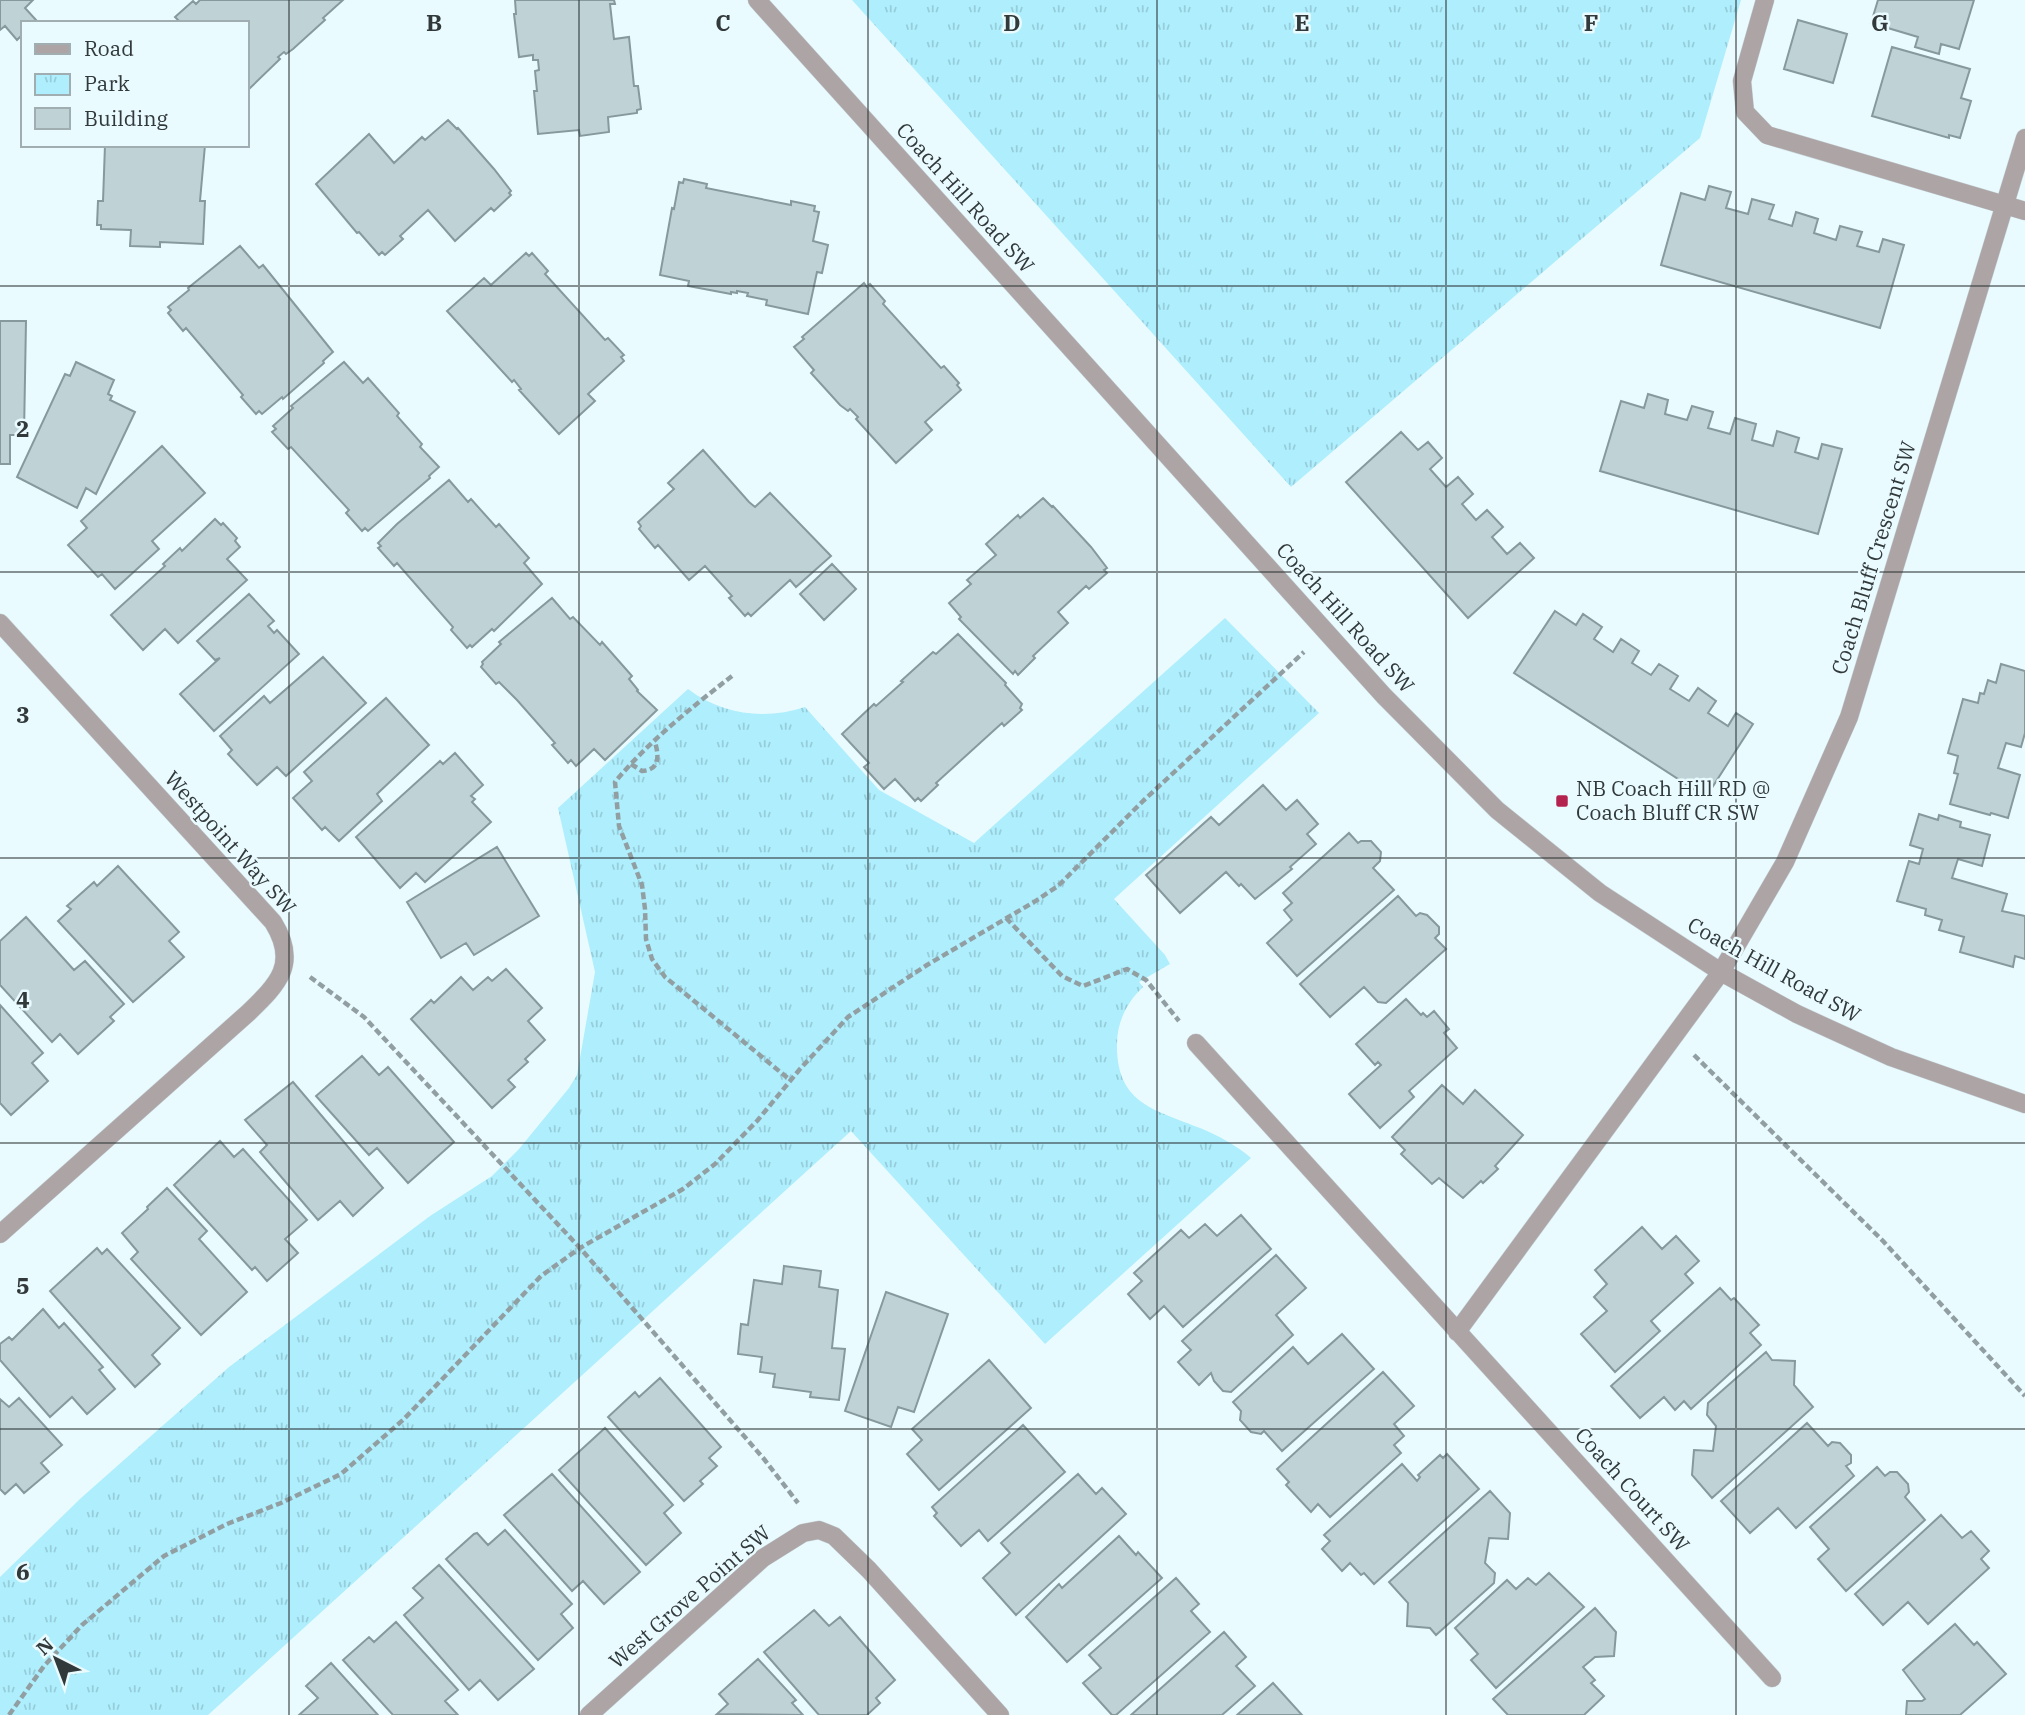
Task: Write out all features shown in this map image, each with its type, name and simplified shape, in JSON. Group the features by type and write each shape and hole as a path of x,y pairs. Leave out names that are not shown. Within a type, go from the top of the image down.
{"street":[{"name":"Coach Hill Road SW","path":"757,0 1384,696 1497,810 1600,893 1721,972 1797,1014 1891,1057 2025,1104"},
{"path":"1765,0 1742,81 1745,112 1767,135 2025,211"},
{"name":"Coach Bluff Crescent SW","path":"1721,972 1785,862 1849,717 2025,138"},
{"name":"Westpoint Way SW","path":"0,622 273,922 283,938 286,959"},
{"path":"0,1234 248,1013 281,975 286,959"},
{"path":"1457,1332 1721,972"},
{"name":"Coach Court SW","path":"1196,1042 1772,1678"},
{"path":"819,1530 834,1536 869,1570 1000,1715"},
{"name":"West Grove Point SW","path":"589,1715 763,1558 803,1532 819,1530"}],"path":[{"path":"9,1715 44,1666 82,1625 164,1556 227,1524 281,1503 341,1474 403,1420 541,1276 580,1248 683,1189 715,1164 757,1121 790,1080 848,1017 927,965 1058,886 1153,792 1327,632"},
{"path":"732,676 631,764 615,782 619,826 642,886 646,939 652,959 665,977 790,1080"},
{"path":"631,764 642,771 653,767 659,756 655,743"},
{"path":"1006,918 1072,983 1083,986 1127,969 1146,980 1196,1042"},
{"path":"286,959 364,1017 580,1248 764,1459 819,1530"},
{"path":"1675,1037 1883,1241 2025,1396"}],"green space":[{"path":"852,0 1741,0 1700,138 1291,487"},
{"path":"1225,618 1319,713 1114,899 1170,964 1139,982 1143,987 1124,1013 1117,1044 1123,1080 1131,1093 1155,1110 1221,1138 1251,1158 1045,1344 851,1131 208,1715 0,1715 0,1577 81,1498 229,1367 430,1216 492,1176 519,1149 569,1088 577,1075 595,972 558,808 688,689 715,705 745,713 775,713 805,707 879,790 974,843"}],"building":[{"path":"0,0 33,0 25,8 37,21 21,21 21,36 17,40 5,26 0,30"},
{"path":"200,0 343,0 293,49 278,57 280,59 248,90 248,21 177,21 175,17 193,1 196,4"},
{"path":"515,0 614,0 615,4 610,4 614,39 629,37 634,86 638,86 641,109 637,110 637,113 608,117 609,132 580,136 579,130 538,134 534,91 537,91 535,71 539,70 538,60 533,60 533,55 519,57"},
{"path":"1878,0 1974,0 1959,49 1941,44 1939,54 1915,47 1918,37 1871,23"},
{"path":"1798,20 1847,34 1833,83 1784,69"},
{"path":"1892,47 1970,69 1961,98 1971,101 1960,138 1949,135 1949,138 1872,116"},
{"path":"448,120 494,169 511,191 511,195 494,211 491,208 455,241 428,210 400,236 403,239 385,255 382,252 379,255 316,184 369,134 394,163 422,137 425,140"},
{"path":"105,147 205,147 200,201 205,201 203,244 160,242 160,247 130,246 131,230 101,229 101,225 97,225 98,201 103,201"},
{"path":"684,179 707,184 706,188 791,205 791,201 815,206 814,211 819,212 813,241 828,245 822,273 817,272 808,314 766,305 767,300 747,296 748,293 737,291 731,294 688,286 689,281 660,275 672,208 674,209 679,182 683,183"},
{"path":"1709,186 1731,192 1726,208 1748,214 1752,199 1774,205 1769,219 1792,226 1796,212 1818,219 1814,233 1836,240 1840,226 1862,232 1857,246 1879,252 1883,239 1904,245 1880,328 1661,265 1681,193 1705,200"},
{"path":"240,246 259,268 263,265 333,352 283,399 282,397 262,414 259,411 256,414 186,328 183,331 168,313 171,310 168,307 189,290 188,288"},
{"path":"526,253 529,256 532,253 548,271 545,274 605,340 608,338 624,355 621,357 624,361 588,394 595,401 559,434 519,390 521,389 514,380 512,382 447,311 484,278 491,285"},
{"path":"864,283 867,287 870,284 885,301 883,304 941,368 944,366 959,383 957,385 961,390 925,422 932,430 896,463 856,419 858,417 850,409 848,411 840,405 811,373 814,370 794,347"},
{"path":"0,321 26,321 24,435 10,435 10,464 0,464"},
{"path":"76,362 114,380 108,394 112,396 110,400 135,412 96,494 86,488 77,508 17,477 65,374 70,376"},
{"path":"344,362 363,383 368,378 399,413 397,416 439,467 430,478 368,531 365,528 362,531 346,513 349,510 291,447 288,449 272,432 276,429 273,426 293,408 291,406"},
{"path":"1648,394 1668,400 1665,414 1687,420 1692,406 1713,412 1708,428 1730,434 1735,418 1756,424 1752,440 1773,446 1777,431 1799,438 1795,452 1818,459 1822,444 1842,449 1818,534 1600,471 1621,401 1644,408"},
{"path":"1401,432 1418,450 1428,442 1442,458 1430,469 1446,487 1458,477 1473,494 1462,504 1476,520 1487,510 1503,527 1492,537 1507,554 1520,543 1534,558 1468,618 1346,482"},
{"path":"162,446 205,493 152,541 159,549 115,589 102,574 98,577 68,545 87,528 81,521"},
{"path":"703,450 755,507 770,493 831,556 796,587 790,580 751,616 748,613 745,616 729,598 732,596 705,566 689,580 658,545 655,548 639,529 641,526 638,522 674,489 668,483"},
{"path":"449,480 468,502 471,499 496,527 499,524 529,558 524,563 542,584 494,631 492,629 472,647 470,645 467,648 451,630 453,627 397,563 394,566 378,548 381,546 378,543 397,524"},
{"path":"1043,498 1091,547 1107,568 1104,570 1107,573 1089,589 1086,586 1058,612 1068,623 1033,656 1035,658 1018,675 1015,671 1013,674 959,619 961,617 949,603 971,584 967,580 996,555 986,544 1018,515 1020,518"},
{"path":"215,519 221,525 223,523 237,538 235,541 240,547 227,559 247,580 178,643 165,629 143,650 111,615 165,566 163,564 180,548 182,551"},
{"path":"832,564 856,589 824,620 800,594"},
{"path":"249,594 274,621 268,626 274,633 277,630 299,654 214,731 180,694 220,658 215,660 197,641"},
{"path":"552,598 570,619 573,617 600,645 602,642 632,676 629,679 637,691 657,710 605,760 594,749 576,766 571,760 568,763 552,745 555,743 517,700 499,682 496,684 481,667 482,662 501,644 499,642"},
{"path":"1555,611 1576,625 1583,614 1602,627 1594,639 1613,652 1621,639 1639,651 1632,663 1651,675 1659,664 1678,676 1670,689 1689,701 1698,688 1716,701 1708,713 1728,726 1736,713 1753,724 1706,797 1514,673"},
{"path":"958,634 1006,683 1022,704 1022,710 1004,726 1002,723 936,783 938,785 921,801 918,798 915,801 895,779 884,789 864,767 869,763 842,734 903,682 901,681 933,652 936,654"},
{"path":"323,657 366,703 286,776 277,767 257,785 228,754 232,750 220,736 264,696 270,703"},
{"path":"2001,664 2025,671 2025,733 2021,747 2006,743 1998,768 2020,775 2008,818 1950,804 1958,774 1954,773 1958,756 1948,753 1963,699 1978,703 1980,693 1984,694 1988,680 1996,683"},
{"path":"386,698 429,745 377,794 382,801 339,841 325,827 322,830 293,798 312,781 304,772"},
{"path":"455,753 483,785 471,796 475,799 472,802 491,822 425,882 416,873 400,888 356,837 440,761 443,764"},
{"path":"1263,785 1286,810 1297,800 1318,824 1307,834 1316,844 1290,867 1292,869 1255,899 1226,872 1180,913 1146,875 1211,817 1219,825"},
{"path":"1919,814 1938,820 1939,815 1961,822 1960,827 1990,835 1982,866 1958,859 1952,878 2007,894 2002,911 2025,916 2025,959 2015,956 2013,967 1960,952 1964,937 1939,930 1942,920 1925,915 1926,909 1897,901 1909,861 1919,864 1923,849 1910,845"},
{"path":"1349,833 1358,843 1371,841 1381,852 1380,861 1373,868 1394,890 1297,976 1267,943 1292,920 1284,910 1292,903 1283,893"},
{"path":"497,847 539,916 474,955 466,943 441,958 407,902"},
{"path":"118,866 179,932 169,941 184,957 133,1002 58,921 71,909 67,906 94,882 97,886"},
{"path":"1398,896 1416,916 1420,913 1427,915 1439,927 1439,934 1435,938 1446,949 1386,1003 1378,1002 1364,987 1330,1017 1300,984"},
{"path":"26,917 74,970 85,961 124,1004 110,1017 114,1021 78,1054 60,1034 52,1042 0,985 0,941"},
{"path":"506,969 542,1008 528,1021 545,1040 525,1059 528,1062 508,1080 515,1087 492,1108 411,1019 431,1000 434,1003 461,977 473,990 488,977 492,981"},
{"path":"1406,999 1421,1015 1423,1013 1427,1017 1434,1011 1449,1029 1444,1033 1457,1048 1409,1091 1414,1097 1380,1128 1349,1094 1381,1065 1378,1062 1375,1065 1356,1044"},
{"path":"0,1005 43,1053 32,1063 48,1081 11,1115 0,1103"},
{"path":"362,1056 379,1075 388,1067 454,1142 408,1183 377,1148 369,1155 316,1096"},
{"path":"293,1082 383,1188 353,1216 340,1201 318,1220 260,1152 267,1145 245,1120"},
{"path":"1442,1085 1463,1104 1475,1090 1523,1135 1495,1166 1498,1169 1463,1198 1439,1178 1432,1184 1401,1154 1405,1150 1392,1137"},
{"path":"220,1141 234,1157 243,1149 307,1220 285,1239 298,1253 267,1281 255,1267 252,1270 174,1185"},
{"path":"167,1188 207,1231 199,1239 247,1292 201,1335 131,1259 138,1252 122,1233"},
{"path":"1241,1215 1271,1249 1183,1327 1164,1306 1150,1319 1128,1294 1142,1281 1134,1273 1181,1230 1189,1238 1205,1224 1217,1236"},
{"path":"1642,1227 1662,1249 1676,1236 1699,1261 1685,1274 1693,1283 1651,1321 1660,1331 1615,1372 1581,1334 1607,1311 1594,1297 1607,1284 1595,1270"},
{"path":"97,1248 102,1254 107,1249 180,1328 152,1355 160,1364 135,1387 50,1291"},
{"path":"1276,1255 1306,1288 1276,1315 1293,1335 1231,1392 1223,1391 1211,1373 1199,1385 1178,1362 1191,1350 1182,1341"},
{"path":"784,1266 821,1271 819,1287 838,1290 832,1348 845,1349 839,1400 810,1397 811,1392 773,1387 775,1374 760,1372 762,1357 738,1354 741,1324 748,1325 754,1280 782,1284"},
{"path":"1720,1288 1731,1300 1734,1298 1759,1325 1750,1333 1761,1345 1691,1409 1684,1401 1675,1410 1664,1397 1640,1418 1611,1386"},
{"path":"886,1292 948,1314 914,1412 898,1407 891,1427 845,1411"},
{"path":"43,1309 59,1328 64,1323 103,1367 99,1370 115,1389 87,1414 72,1397 50,1417 0,1360 0,1344 9,1337 12,1340"},
{"path":"1342,1334 1374,1369 1282,1451 1264,1431 1261,1434 1251,1432 1240,1420 1241,1411 1233,1402 1293,1347 1308,1364"},
{"path":"1766,1352 1772,1360 1795,1361 1794,1385 1813,1407 1712,1498 1692,1475 1694,1450 1713,1451 1716,1426 1707,1415 1708,1403"},
{"path":"989,1360 1031,1408 939,1490 907,1454 922,1440 912,1429"},
{"path":"1383,1372 1414,1406 1394,1424 1404,1436 1394,1445 1401,1453 1330,1517 1318,1504 1311,1512 1286,1485 1289,1482 1277,1469"},
{"path":"660,1378 721,1447 709,1458 717,1466 700,1481 703,1484 684,1501 608,1417 635,1392 639,1397"},
{"path":"19,1398 62,1445 41,1463 49,1472 24,1493 16,1484 5,1494 0,1489 0,1399 9,1407"},
{"path":"1807,1423 1828,1446 1832,1442 1840,1443 1851,1455 1851,1463 1846,1466 1854,1476 1796,1528 1778,1508 1750,1533 1721,1501"},
{"path":"1023,1425 1065,1472 988,1541 979,1530 961,1546 934,1516 937,1513 932,1507"},
{"path":"605,1428 673,1505 664,1513 681,1533 646,1565 559,1470"},
{"path":"1447,1454 1479,1489 1374,1584 1350,1563 1342,1571 1322,1549 1330,1541 1324,1535 1402,1464 1417,1481 1420,1477 1418,1475 1440,1455 1443,1458"},
{"path":"1877,1467 1885,1476 1890,1472 1897,1472 1908,1484 1909,1492 1905,1497 1925,1520 1846,1591 1818,1559 1829,1549 1810,1527"},
{"path":"552,1474 640,1572 604,1604 583,1581 572,1591 504,1515"},
{"path":"1078,1474 1096,1494 1102,1488 1126,1514 1016,1615 983,1578 1010,1553 1001,1543"},
{"path":"1490,1491 1510,1513 1508,1539 1489,1538 1485,1563 1495,1573 1494,1583 1436,1635 1430,1628 1407,1626 1408,1603 1389,1582"},
{"path":"1941,1515 1962,1538 1971,1531 1989,1551 1981,1559 1989,1568 1928,1624 1908,1602 1883,1625 1855,1594"},
{"path":"505,1530 572,1604 561,1614 573,1628 538,1660 446,1559 474,1534 477,1533 488,1545"},
{"path":"1119,1536 1162,1578 1067,1662 1026,1617 1059,1584 1062,1588"},
{"path":"439,1565 534,1669 498,1700 480,1680 469,1690 404,1615 423,1598 413,1588"},
{"path":"1549,1573 1584,1607 1496,1688 1471,1660 1478,1654 1455,1628 1507,1580 1516,1589 1528,1578 1536,1585"},
{"path":"1176,1578 1199,1604 1191,1611 1210,1632 1116,1715 1112,1715 1083,1683 1101,1668 1089,1655"},
{"path":"1595,1608 1616,1632 1614,1656 1595,1657 1583,1667 1595,1680 1591,1683 1604,1696 1584,1715 1508,1715 1493,1699"},
{"path":"814,1610 829,1626 840,1617 895,1680 876,1698 880,1703 867,1715 819,1715 764,1652"},
{"path":"396,1622 458,1690 445,1701 458,1715 393,1715 343,1660 369,1637 374,1642"},
{"path":"1955,1624 1974,1645 1977,1642 2006,1674 1960,1715 1906,1715 1907,1701 1925,1699 1903,1670"},
{"path":"1224,1632 1246,1657 1236,1666 1255,1686 1222,1715 1131,1715"},
{"path":"758,1659 796,1700 792,1703 803,1715 717,1714 728,1704 719,1694"},
{"path":"331,1663 378,1715 299,1715 318,1698 306,1686"},
{"path":"1273,1683 1302,1715 1237,1715"}],"place":[{"name":"NB Coach Hill RD @ Coach Bluff CR SW","path":"1562,801"}]}
